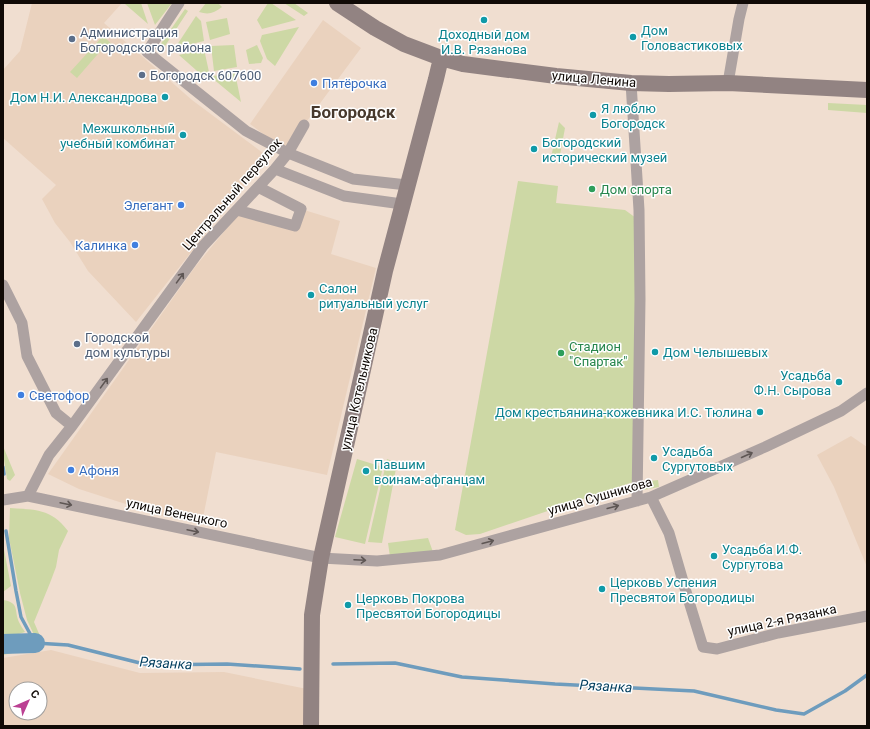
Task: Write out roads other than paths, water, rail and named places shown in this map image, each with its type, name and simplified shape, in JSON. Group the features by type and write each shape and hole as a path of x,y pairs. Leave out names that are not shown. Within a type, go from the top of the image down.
{"street":[{"path":"179,3 147,52 246,131 288,153 353,179 408,185"},
{"name":"улица Ленина","path":"337,3 375,28 404,44 441,58 463,64 556,76 631,83 728,83 867,90"},
{"path":"728,83 743,3"},
{"name":"улица Котельникова","path":"311,726 312,615 321,558 385,271 441,58"},
{"path":"631,83 638,210 640,299 637,501"},
{"name":"Центральный переулок","path":"28,496 49,455 72,426 203,246 275,169 288,153 304,125"},
{"path":"275,169 344,196 402,204"},
{"path":"236,210 295,226 302,209 258,187"},
{"path":"3,285 22,323 28,356 56,413 72,426"},
{"name":"улица Сушникова","path":"321,558 377,561 440,555 651,497 765,447 841,411 867,393"},
{"path":"3,500 28,496"},
{"name":"улица Венецкого","path":"28,496 321,558"},
{"name":"улица 2-я Рязанка","path":"651,497 669,533 686,595 703,646 717,649 778,633 867,616"}],"waterway":[{"name":"Рязанка","path":"3,467 4,474"},
{"name":"Рязанка","path":"6,531 21,617 35,643 68,645 148,665 227,664 300,669"},
{"name":"Рязанка","path":"3,644 35,643"},
{"name":"Рязанка","path":"333,664 395,663 462,677 555,684 694,691 776,710 804,714 845,691 867,675"}],"place":[{"name":"Доходный дом И.В. Рязанова","path":"484,20"},
{"name":"Дом Головастиковых","path":"633,37"},
{"name":"Администрация Богородского района","path":"72,39"},
{"name":"Богородск 607600","path":"142,75"},
{"name":"Пятёрочка","path":"314,83"},
{"name":"Дом Н.И. Александрова","path":"165,97"},
{"name":"Я люблю Богородск","path":"593,115"},
{"name":"Межшкольный учебный комбинат","path":"183,135"},
{"name":"Богородский исторический музей","path":"534,149"},
{"name":"Дом спорта","path":"592,189"},
{"name":"Элегант","path":"181,205"},
{"name":"Калинка","path":"135,245"},
{"name":"Салон ритуальный услуг","path":"311,295"},
{"name":"Городской дом культуры","path":"77,344"},
{"name":"Дом Челышевых","path":"655,352"},
{"name":"Стадион \"Спартак\"","path":"561,353"},
{"name":"Усадьба Ф.Н. Сырова","path":"839,382"},
{"name":"Светофор","path":"21,395"},
{"name":"Дом крестьянина-кожевника И.С. Тюлина","path":"760,412"},
{"name":"Усадьба Сургутовых","path":"654,458"},
{"name":"Афоня","path":"71,470"},
{"name":"Павшим воинам-афганцам","path":"366,471"},
{"name":"Усадьба И.Ф. Сургутова","path":"714,556"},
{"name":"Церковь Успения Пресвятой Богородицы","path":"602,589"},
{"name":"Церковь Покрова Пресвятой Богородицы","path":"348,605"}],"district":[{"name":"Богородск","path":"353,112"}]}
